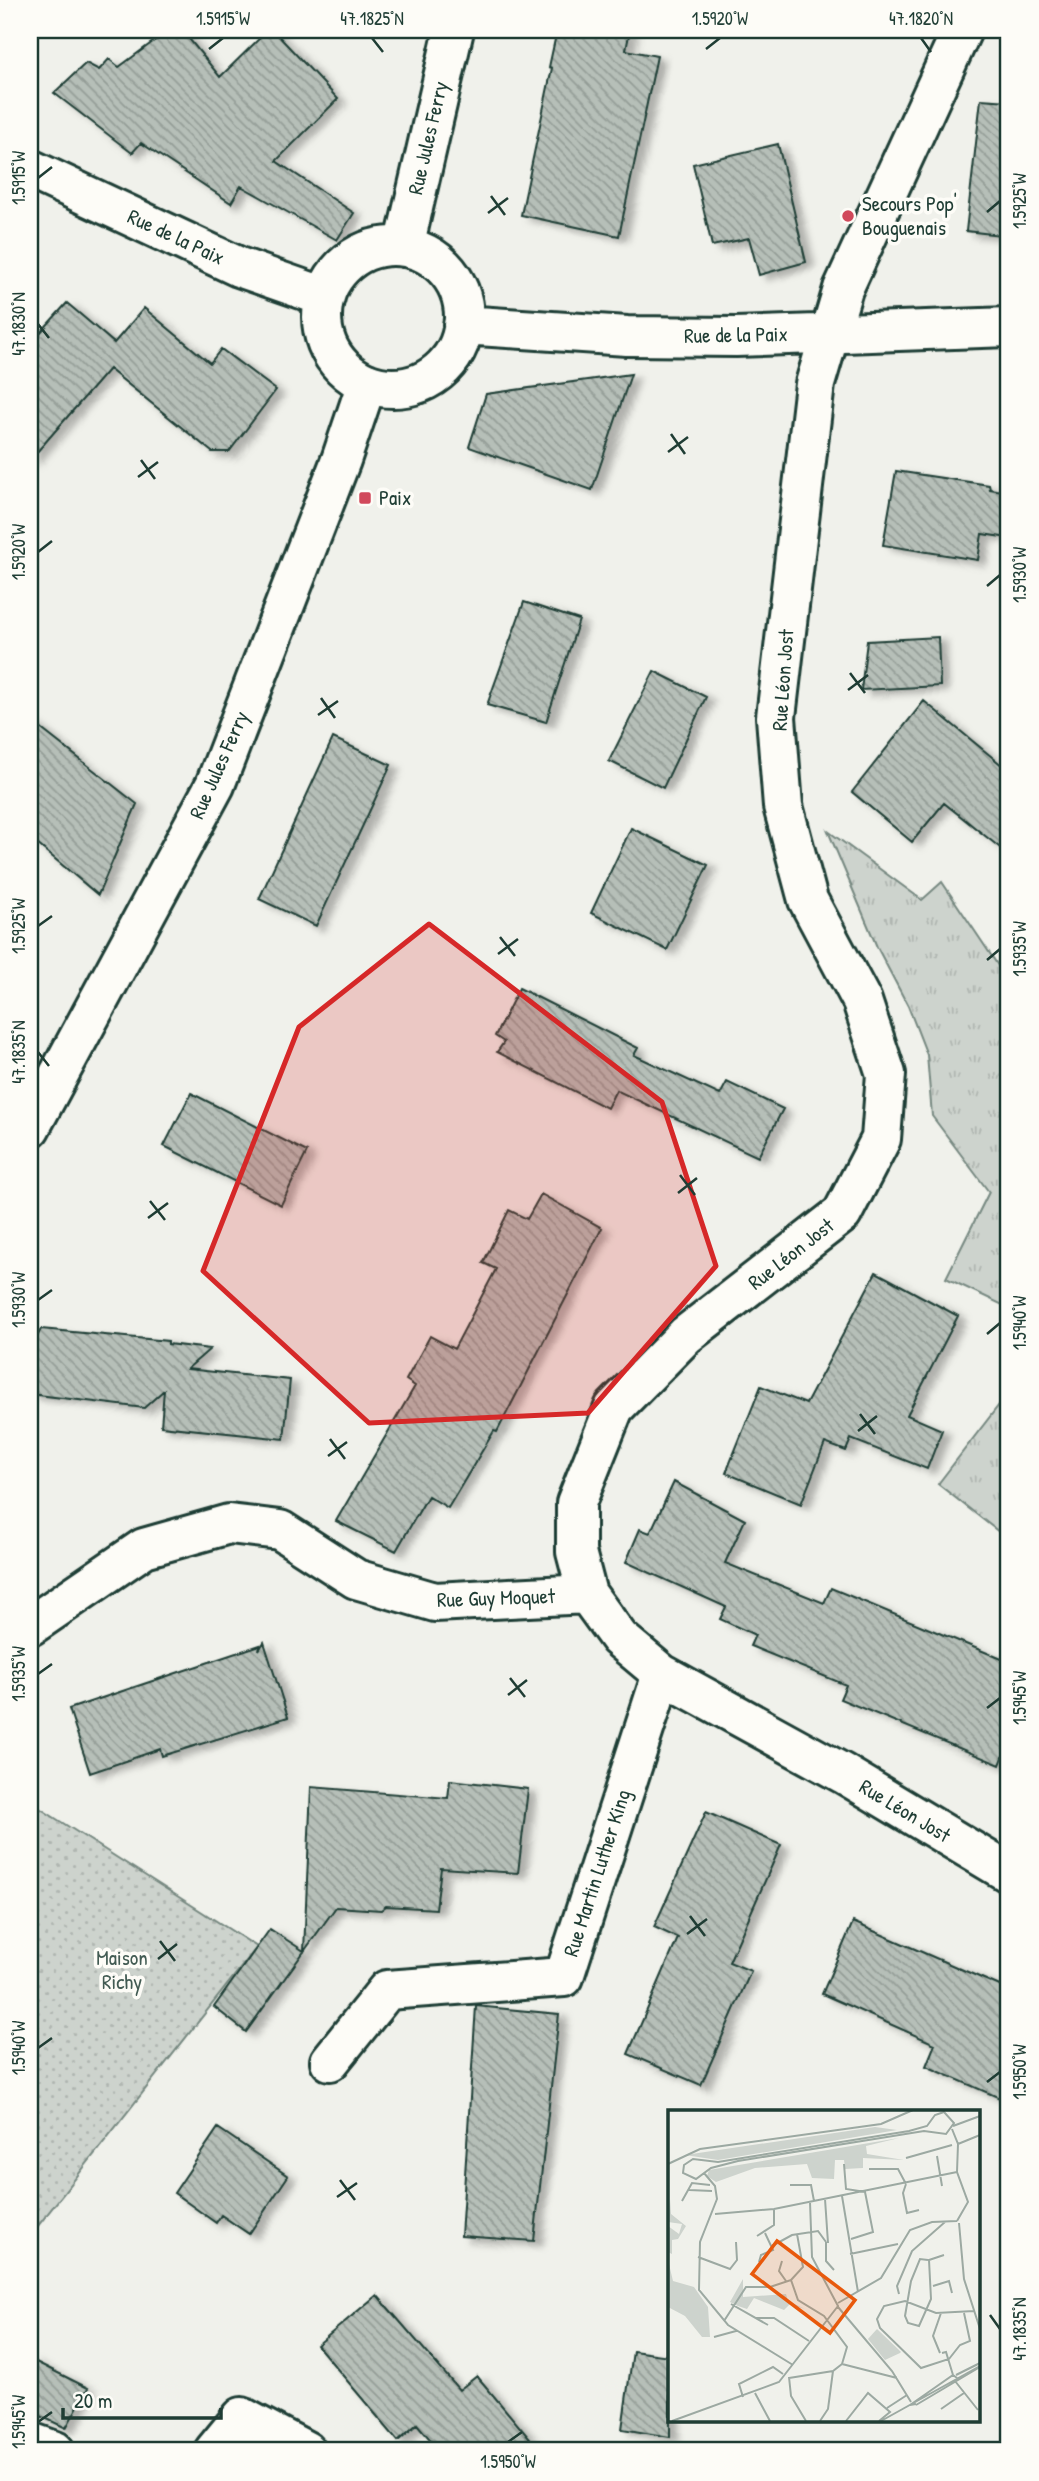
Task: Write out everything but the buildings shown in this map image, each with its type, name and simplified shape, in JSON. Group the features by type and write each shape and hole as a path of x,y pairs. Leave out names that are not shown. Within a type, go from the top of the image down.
{"street":[{"name":"Rue Jules Ferry","path":"404,247 454,30"},
{"name":"Rue Léon Jost","path":"962,30 843,289 815,384 776,717 783,806 808,900 862,1001 886,1074 881,1139 842,1214 686,1335 614,1408 576,1503 576,1552 587,1594 619,1638 662,1674 844,1774 1009,1873"},
{"name":"Rue de la Paix","path":"30,169 239,267 325,297"},
{"path":"377,247 404,247 424,253 443,267 461,296 463,325 456,350 442,367 430,376 415,384 398,387 367,383 347,370 330,349 322,318 325,297 335,275 357,255 377,247"},
{"name":"Rue de la Paix","path":"463,325 627,336 736,337 1009,327"},
{"name":"Rue Jules Ferry","path":"30,1128 215,785 336,473 367,383"},
{"name":"Rue Guy Moquet","path":"30,1626 145,1548 229,1524 280,1530 355,1579 435,1602 587,1594"},
{"name":"Rue Martin Luther King","path":"330,2061 387,1990 564,1978 662,1674"},
{"path":"214,2451 242,2417 306,2451"},
{"path":"30,2441 55,2451"}],"highlighted area":[{"path":"429,924 662,1102 716,1266 588,1413 369,1423 203,1271 299,1027"}],"green space":[{"path":"828,831 922,900 942,882 1009,982 1009,1308 946,1278 989,1192 932,1116 927,1055 908,1006 877,947"},
{"path":"1009,1392 1009,1540 938,1484"},
{"name":"Maison Richy","path":"30,1802 257,1947 30,2236"}],"place":[{"name":"Secours Pop' Bouguenais","path":"848,216"},
{"name":"Paix","path":"365,498"}]}
